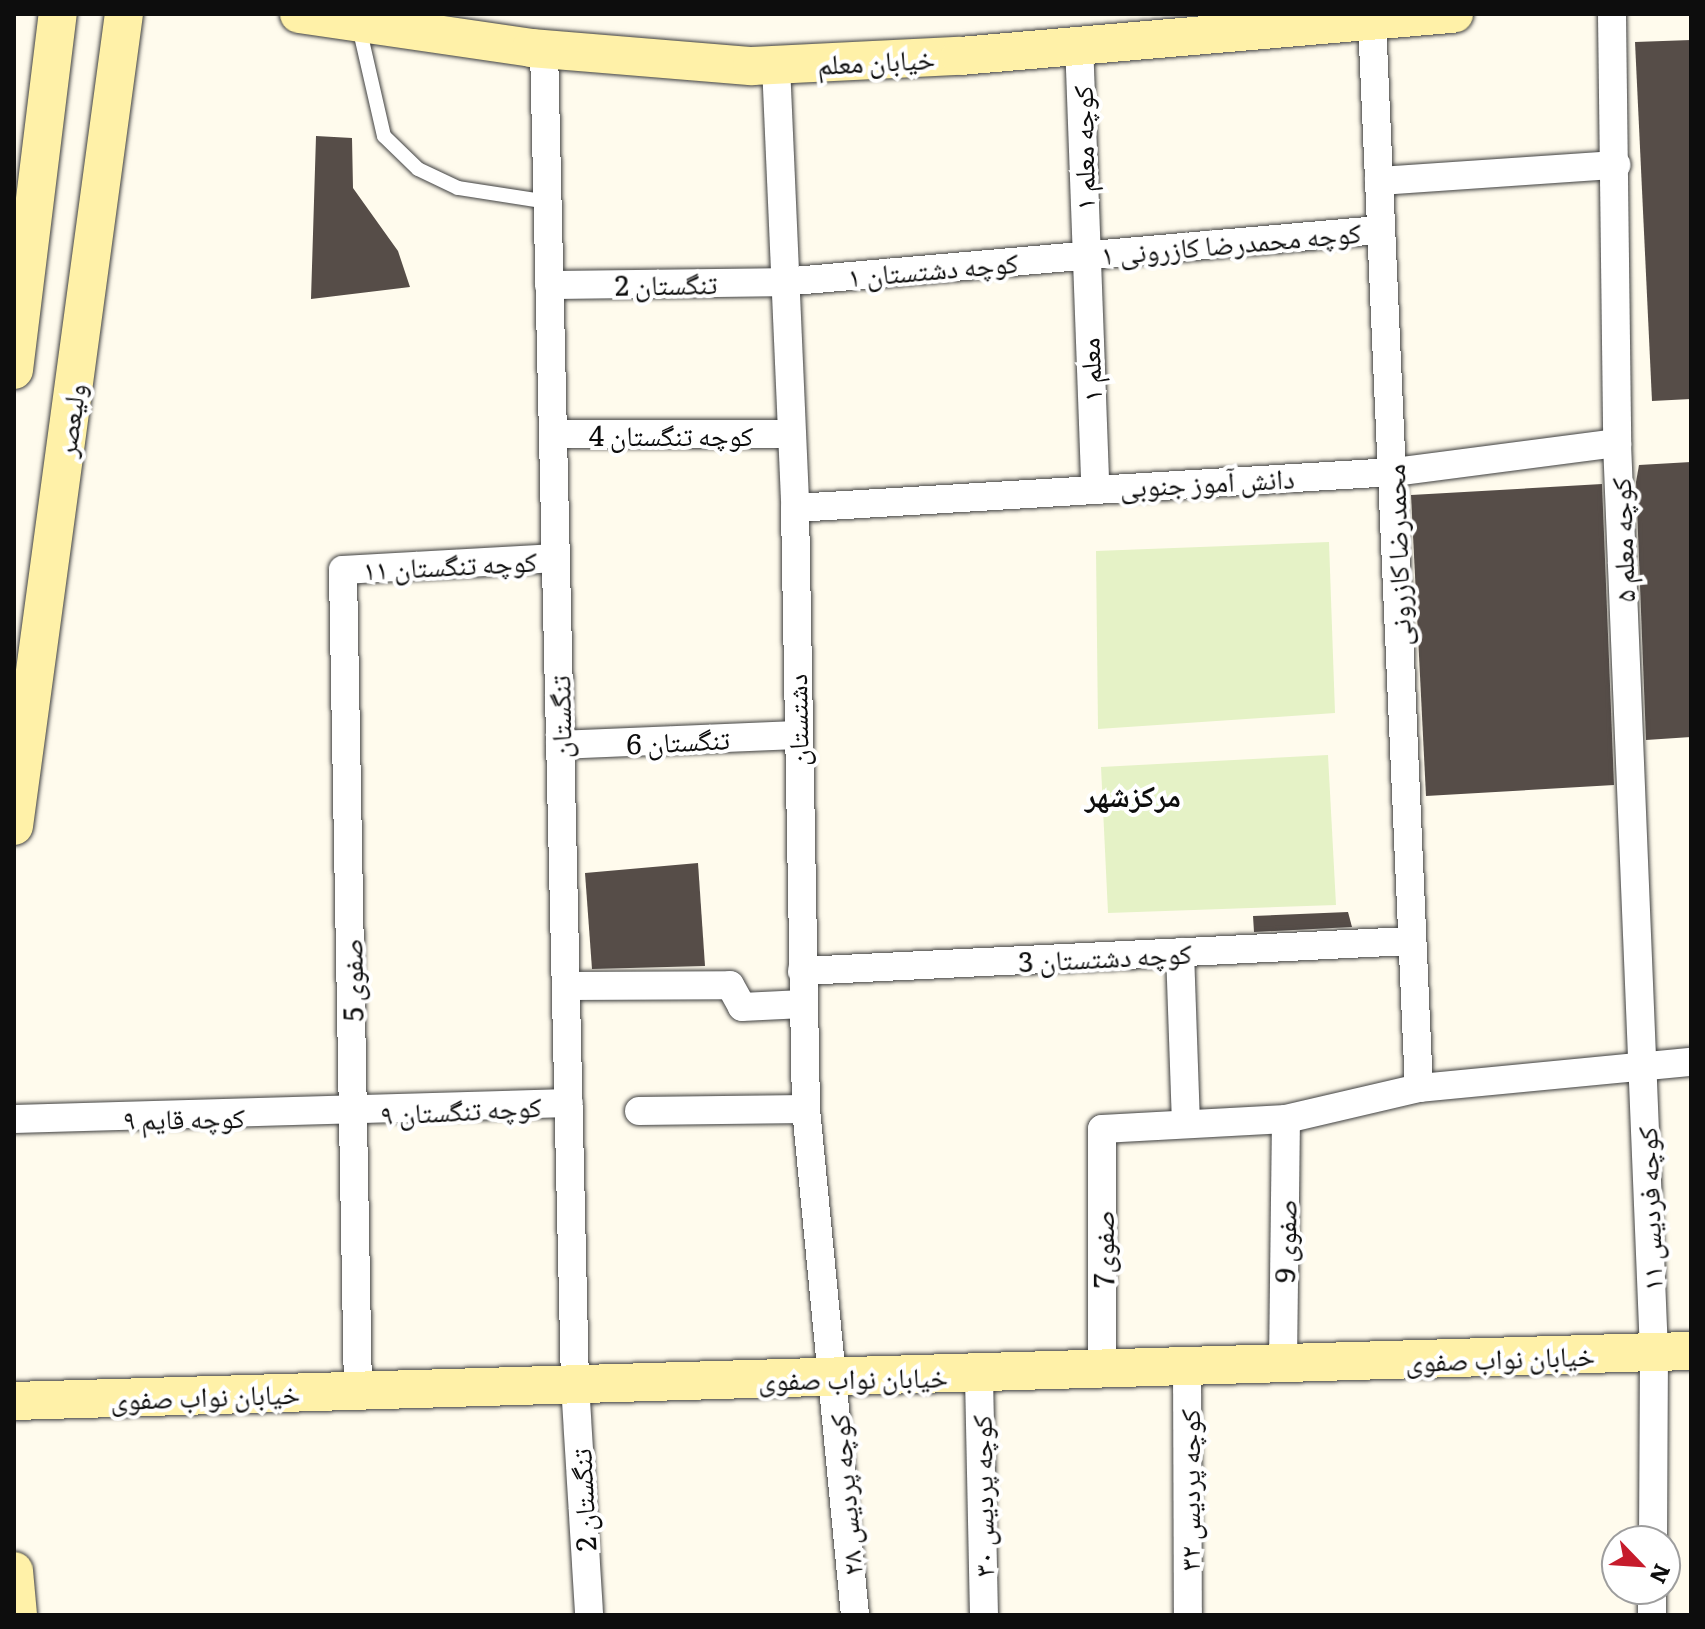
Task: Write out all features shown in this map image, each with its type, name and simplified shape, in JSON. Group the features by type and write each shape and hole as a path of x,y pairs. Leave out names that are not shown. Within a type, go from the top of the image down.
{"street":[{"path":"14,370 58,14"},
{"name":"ولیعصر","path":"14,826 20,736 124,14"},
{"name":"خیابان معلم","path":"299,14 544,49 776,65 1454,14"},
{"name":"کوچه معلم ۵","path":"1612,14 1617,443 1642,1065"},
{"name":"محمدرضا کازرونی","path":"1372,21 1379,230 1394,472 1408,941 1419,1088"},
{"name":"کوچه معلم ۱","path":"1079,42 1084,253"},
{"name":"تنگستان","path":"544,49 575,1384"},
{"name":"دشتستان","path":"776,65 787,434 795,508 795,735 806,1109 834,1375"},
{"path":"1379,181 1616,165"},
{"name":"کوچه محمدرضا کازرونی ۱","path":"1084,253 1379,230"},
{"name":"کوچه دشتستان ۱","path":"782,282 1084,253"},
{"name":"معلم ۱","path":"1084,253 1095,487"},
{"name":"تنگستان 2","path":"549,285 782,282"},
{"name":"کوچه تنگستان 4","path":"555,434 787,434"},
{"name":"دانش آموز جنوبی","path":"795,508 1095,487 1394,472 1617,443"},
{"name":"کوچه تنگستان ۱۱","path":"343,570 556,558"},
{"name":"صفوی 5","path":"343,570 358,1391"},
{"name":"تنگستان 6","path":"560,745 795,735"},
{"name":"کوچه دشتستان 3","path":"802,971 1408,941"},
{"path":"1180,952 1186,1123 1286,1119 1419,1088 1691,1062"},
{"path":"566,986 730,985 742,1007 803,1004"},
{"name":"کوچه فردیس ۱۱","path":"1642,1065 1672,1352 1655,1525"},
{"name":"کوچه تنگستان ۹","path":"353,1114 569,1103"},
{"path":"639,1111 806,1109"},
{"name":"کوچه قایم ۹","path":"14,1119 353,1114"},
{"name":"صفوی 9","path":"1283,1363 1286,1119"},
{"name":"صفوی7","path":"1102,1369 1102,1129 1186,1123"},
{"name":"خیابان نواب صفوی","path":"14,1401 834,1375 979,1377 1102,1369 1672,1352"},
{"name":"کوچه پردیس ۳۲","path":"1187,1366 1188,1615"},
{"name":"کوچه پردیس ۲۸","path":"834,1375 855,1615"},
{"name":"کوچه پردیس ۳۰","path":"979,1377 984,1615"},
{"name":"تنگستان 2","path":"575,1384 589,1615"},
{"path":"14,1571 18,1615"}],"lane":[{"path":"359,23 384,136 418,169 458,188 548,202"}],"green space":[{"path":"1329,542 1335,713 1098,729 1096,551"},
{"path":"1328,755 1336,905 1108,913 1101,767"}],"building":[{"path":"1691,40 1691,399 1652,401 1635,42"},
{"path":"316,136 352,138 353,188 398,251 410,287 311,299"},
{"path":"1691,462 1691,737 1646,740 1636,482 1639,465"},
{"path":"1602,484 1614,785 1426,796 1411,495"},
{"path":"698,863 705,966 592,969 585,873"},
{"path":"1348,912 1352,927 1254,932 1253,916"}],"district":[{"name":"مرکزشهر","path":"1133,794"}]}
